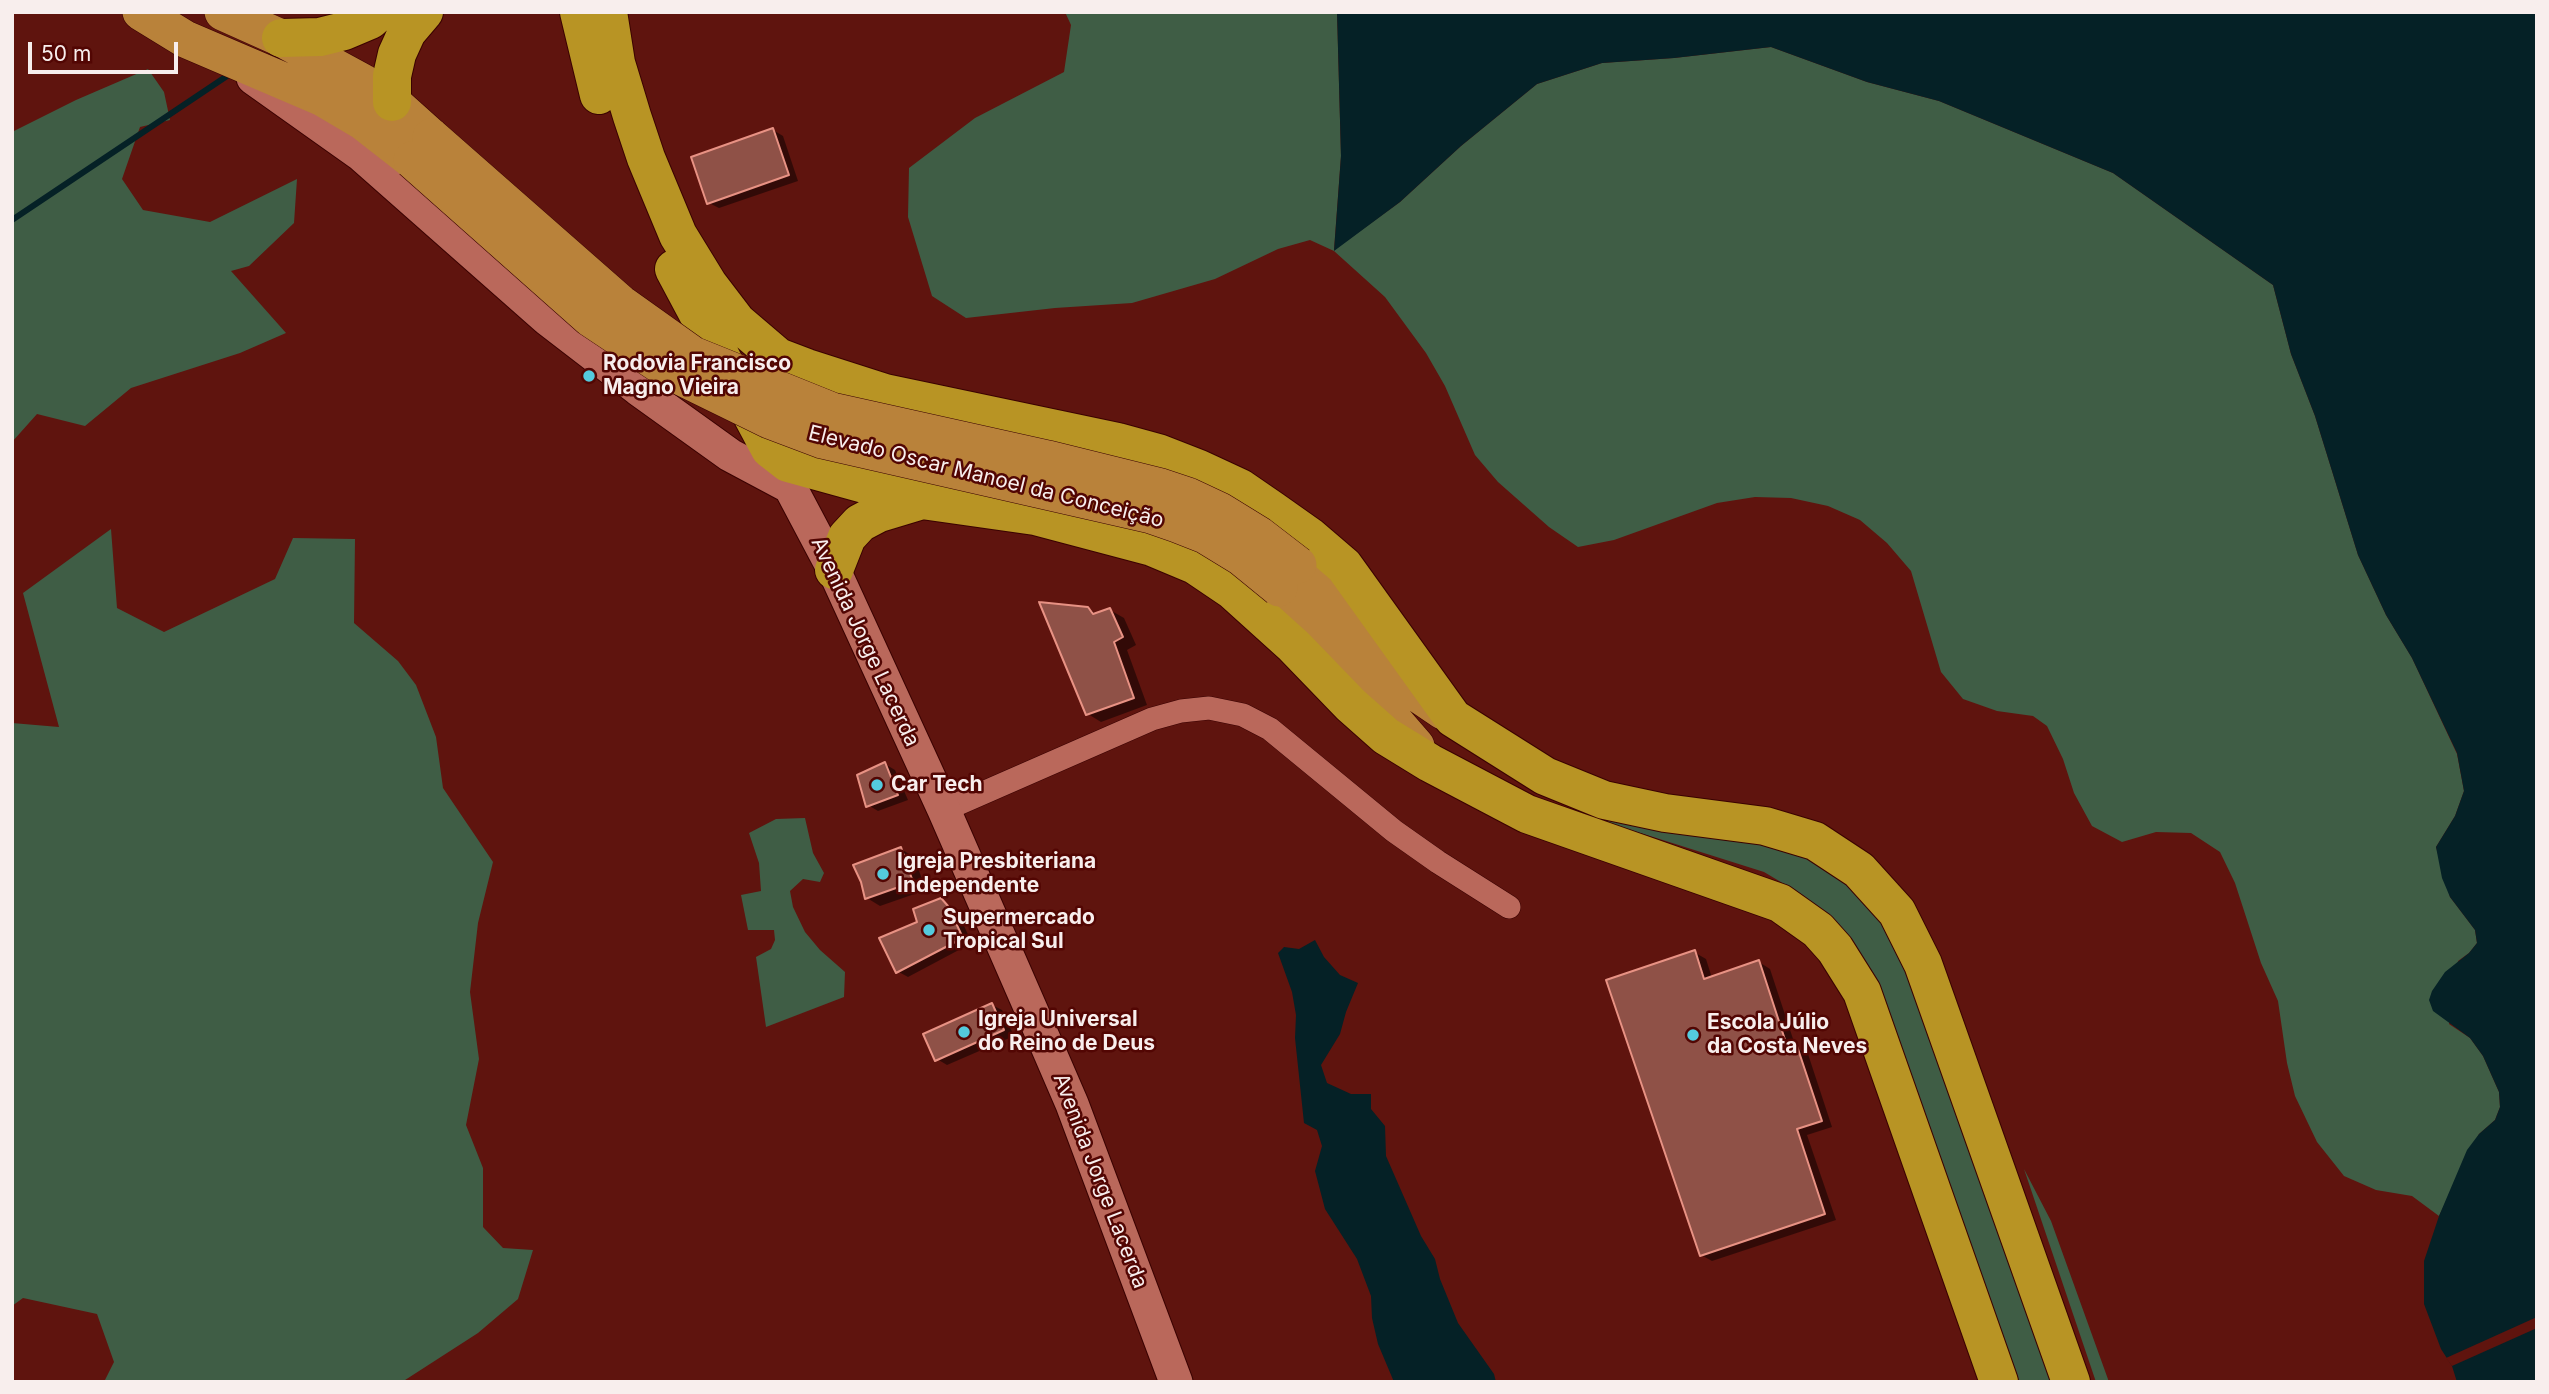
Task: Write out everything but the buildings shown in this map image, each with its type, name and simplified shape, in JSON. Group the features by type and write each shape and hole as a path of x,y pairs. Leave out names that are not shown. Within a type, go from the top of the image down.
{"highway":[{"path":"281,38 320,37 345,31 370,20 379,12"},
{"path":"392,102 392,76 397,54 407,32 424,12"},
{"path":"579,12 594,81 619,156 643,213 770,450 788,463 922,500 1035,516 1152,548 1195,565 1232,590 1386,736 1430,763 1527,814 1780,903 1818,930 1835,948 1862,992 1999,1382"},
{"path":"608,12 616,63 646,158 678,235 708,284 737,322 778,356 884,393 1118,442 1158,453 1240,488 1310,536 1343,566 1453,718 1545,776 1604,800 1665,813 1765,825 1815,841 1851,864 1879,889 1898,912 1923,964 2071,1382"},
{"path":"834,570 847,537 860,523 879,513 922,500"}],"main road":[{"path":"141,12 185,39 223,56 360,154 547,319 730,455 790,487"},
{"path":"223,12 281,38"},
{"name":"Elevado Oscar Manoel da Conceição","path":"281,38 362,82 392,102 421,148"},
{"name":"Elevado Oscar Manoel da Conceição","path":"223,56 323,99 362,121 421,148 620,303 693,355 832,411 1161,487 1188,496 1259,535 1430,763"},
{"name":"Avenida Jorge Lacerda","path":"770,450 834,570 944,810 1072,1104 1176,1382"},
{"name":"Elevado Oscar Manoel da Conceição","path":"1289,576 1327,593 1386,665 1415,692 1453,718"}],"street":[{"path":"616,63 626,12"},
{"path":"944,810 1152,719 1181,711 1209,708 1243,715 1270,729 1394,831 1509,906"}],"green space":[{"path":"1065,12 1337,12 1341,156 1334,250 1400,202 1461,146 1537,84 1602,63 1771,47 1867,82 1939,101 2113,173 2273,285 2291,354 2315,416 2358,555 2386,615 2412,658 2457,754 2464,791 2455,816 2436,847 2450,897 2475,930 2477,943 2458,961 2449,1024 2470,1038 2483,1056 2499,1092 2500,1107 2495,1120 2479,1134 2439,1216 2412,1196 2376,1190 2344,1176 2317,1142 2295,1096 2278,1001 2261,963 2235,883 2220,852 2191,833 2156,832 2122,842 2092,826 2074,793 2063,759 2047,726 2033,716 1997,711 1963,699 1941,672 1911,571 1887,543 1860,520 1828,506 1791,498 1755,497 1717,503 1614,540 1578,547 1549,527 1498,482 1475,455 1445,386 1426,353 1385,297 1334,251 1310,240 1278,249 1215,279 1132,303 966,318 932,296 908,217 909,168 975,118 1064,72 1071,25"},
{"path":"148,69 164,92 170,120 140,127 122,179 143,210 210,222 297,179 294,223 249,266 231,271 286,333 240,353 131,388 85,426 37,414 12,442 12,132 76,100"},
{"path":"111,529 117,608 164,632 275,579 293,538 355,539 354,623 398,661 416,685 436,737 443,788 493,862 478,923 470,992 479,1059 466,1125 483,1168 483,1227 503,1248 533,1250 518,1299 478,1333 402,1382 104,1382 114,1362 97,1314 23,1298 12,1306 12,723 59,727 23,593"},
{"path":"1574,812 1774,842 1852,879 1885,922 1904,958 2055,1382 2015,1382 1825,912 1764,872"},
{"path":"805,818 813,853 824,873 820,882 803,879 790,891 793,907 805,932 820,950 845,972 844,997 766,1027 756,957 771,949 775,940 774,930 748,930 741,895 761,891 759,863 749,833 776,819"},
{"path":"2024,1169 2051,1221 2109,1382 2096,1382"}],"water":[{"path":"1337,12 2537,12 2537,1382 2457,1382 2424,1304 2424,1261 2439,1216 2467,1150 2479,1134 2495,1120 2500,1107 2499,1092 2483,1056 2470,1038 2433,1011 2429,1000 2445,972 2477,943 2475,930 2450,897 2442,878 2436,847 2455,816 2464,791 2457,753 2412,658 2386,615 2358,555 2315,416 2291,354 2273,285 2113,173 1939,101 1867,82 1771,47 1602,63 1537,84 1461,146 1400,202 1334,251 1341,156"},
{"path":"1315,940 1324,957 1340,975 1358,983 1340,1034 1321,1065 1327,1083 1351,1094 1371,1094 1371,1109 1385,1126 1386,1156 1421,1236 1435,1259 1458,1323 1494,1374 1496,1382 1394,1382 1378,1344 1372,1318 1371,1296 1357,1259 1325,1209 1315,1171 1322,1146 1317,1130 1304,1123 1295,1038 1296,1015 1292,992 1278,953 1284,947 1299,949"}],"pier":[{"path":"2537,1317 2537,1328 2452,1366 2446,1358"}],"waterway":[{"path":"12,220 227,76"}],"place":[{"name":"Rodovia Francisco Magno Vieira","path":"589,376"},
{"name":"Car Tech","path":"877,785"},
{"name":"Igreja Presbiteriana Independente","path":"883,874"},
{"name":"Supermercado Tropical Sul","path":"929,930"},
{"name":"Igreja Universal do Reino de Deus","path":"964,1032"},
{"name":"Escola Júlio da Costa Neves","path":"1693,1035"}]}
